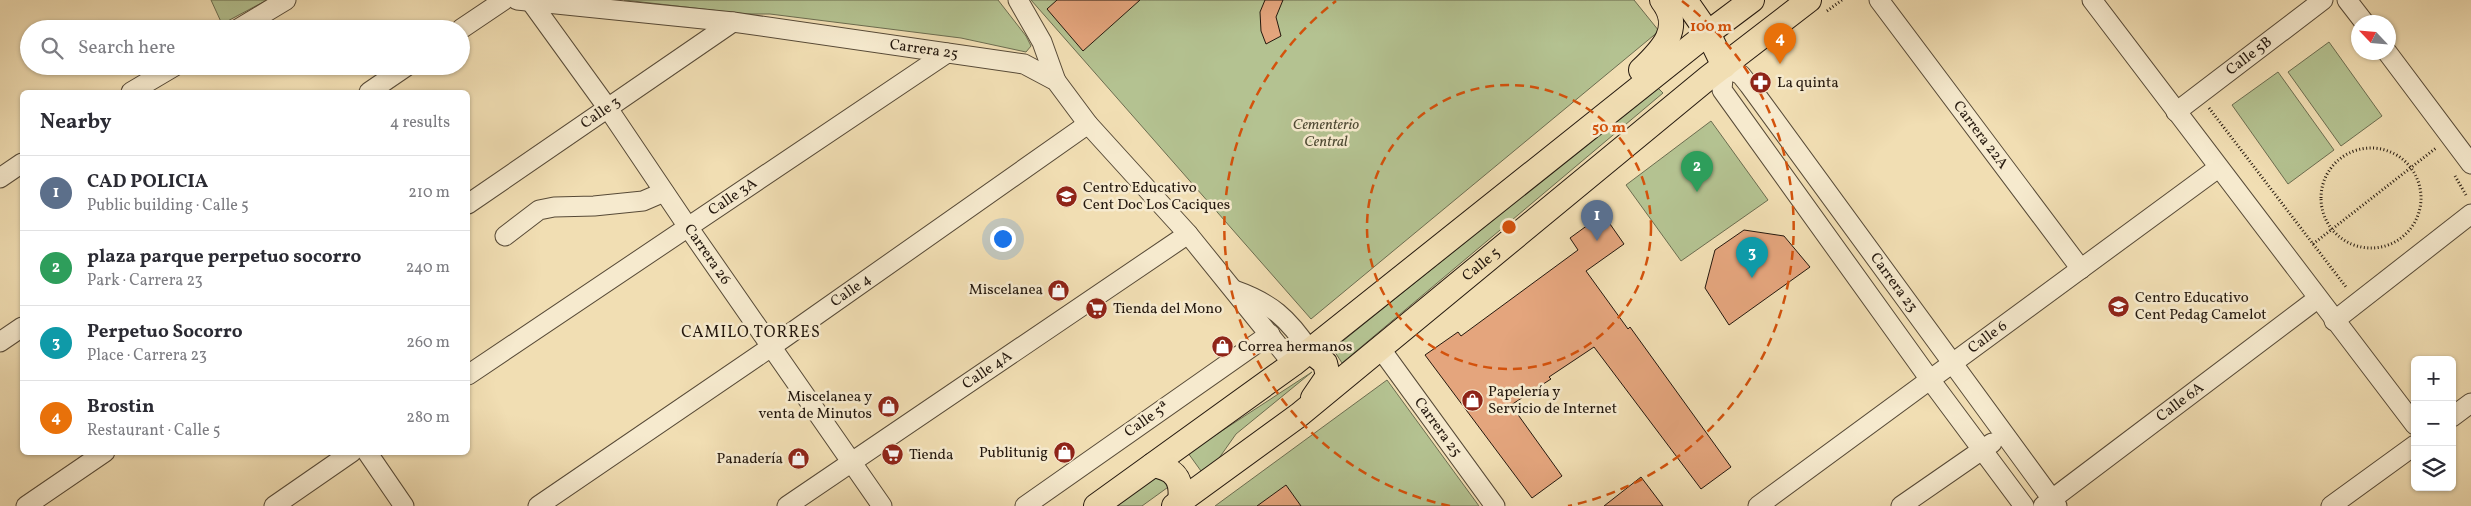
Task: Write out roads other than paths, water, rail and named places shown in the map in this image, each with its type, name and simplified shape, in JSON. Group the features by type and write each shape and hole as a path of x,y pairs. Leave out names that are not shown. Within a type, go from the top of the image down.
{"main road":[{"path":"1606,116 1629,82 1667,43 1672,25 1670,14 1662,0"},
{"name":"Carrera 23","path":"1685,0 1708,33 1724,66"},
{"path":"1096,506 1302,358 1708,33 1752,0"},
{"name":"Calle 5","path":"1177,504 1299,415 1724,66 1809,0"},
{"path":"1299,415 1328,376 1326,363 1302,358"},
{"path":"1153,466 1166,468 1176,476 1182,488 1177,504"}],"street":[{"path":"253,20 286,0"},
{"path":"470,23 504,0"},
{"path":"1018,0 1042,42 1056,81"},
{"name":"Carrera 22A","path":"1879,0 2082,269"},
{"path":"2092,0 2317,299 2411,420"},
{"name":"Calle 5B","path":"2176,112 2323,0"},
{"path":"2347,0 2359,15"},
{"name":"Carrera 25","path":"524,1 733,22 1024,64 1056,81 1088,124 1188,234 1270,334 1302,358"},
{"name":"Carrera 26","path":"524,1 607,107 882,506"},
{"name":"Calle 3","path":"470,203 733,22"},
{"name":"Calle 3A","path":"470,374 947,53"},
{"path":"2393,60 2471,164"},
{"name":"Carrera 23","path":"2024,506 1930,380 1722,90 1724,66 1741,75 1749,85 1953,363 2051,504"},
{"path":"134,90 160,75"},
{"path":"372,90 394,75"},
{"name":"Calle 4","path":"538,506 771,346 1088,124"},
{"path":"0,178 20,164"},
{"name":"Calle 6","path":"1764,504 2218,168"},
{"path":"505,236 539,210 554,207 594,206 643,201 664,192"},
{"path":"2334,321 2471,214"},
{"name":"Calle 4A","path":"787,506 1188,234"},
{"path":"1232,290 1256,298 1277,311 1295,328 1302,358"},
{"name":"Calle 6A","path":"2051,504 2317,299"},
{"path":"0,342 20,328"},
{"name":"Calle 5ª","path":"1025,506 1270,334"},
{"name":"Carrera 25","path":"1380,348 1495,506"},
{"path":"2456,414 2471,403"},
{"path":"1902,506 2003,434"},
{"path":"2331,506 2414,446"},
{"path":"26,506 101,455"},
{"path":"274,506 348,455"},
{"path":"369,455 404,506"}],"place":[{"name":"Brostin","path":"1780,64"},
{"name":"La quinta","path":"1761,83"},
{"name":"plaza parque perpetuo socorro","path":"1697,192"},
{"name":"Centro Educativo Cent Doc Los Caciques","path":"1067,197"},
{"name":"CAD POLICIA","path":"1597,241"},
{"name":"Perpetuo Socorro","path":"1752,278"},
{"name":"Miscelanea","path":"1059,290"},
{"name":"Centro Educativo Cent Pedag Camelot","path":"2119,307"},
{"name":"Tienda del Mono","path":"1097,309"},
{"name":"Correa hermanos","path":"1222,347"},
{"name":"Papelería y Servicio de Internet","path":"1472,401"},
{"name":"Miscelanea y venta de Minutos","path":"888,406"},
{"name":"Publitunig","path":"1064,453"},
{"name":"Tienda","path":"893,455"},
{"name":"Panadería","path":"799,459"}],"district":[{"name":"CAMILO TORRES","path":"751,333"}],"park label":[{"name":"Cementerio Central","path":"1326,134"}]}
